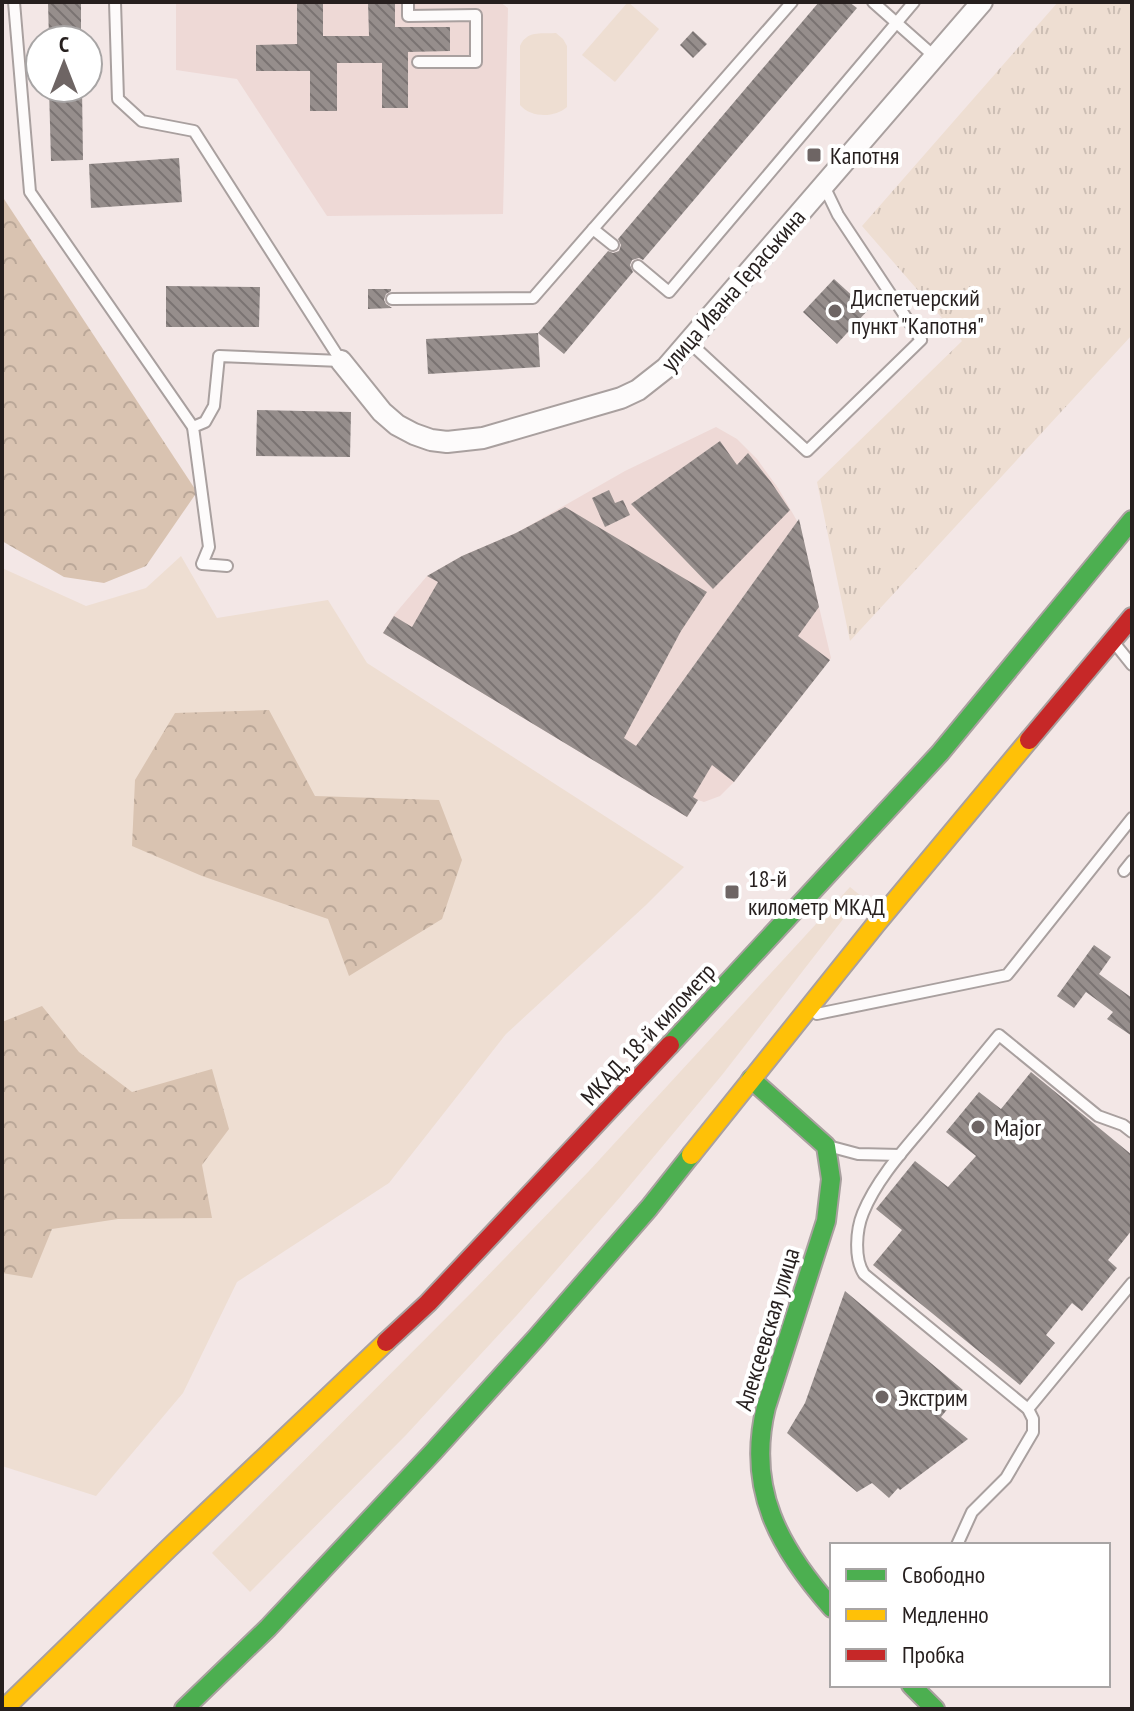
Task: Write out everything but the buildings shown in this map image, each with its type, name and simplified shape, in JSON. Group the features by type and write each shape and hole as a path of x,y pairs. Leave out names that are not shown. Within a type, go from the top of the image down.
{"main road":[{"name":"МКАД, 18-й километр","path":"4,1709 428,1303 566,1158 940,753 1132,520"},
{"path":"184,1709 268,1628 433,1452 649,1208 876,924 1132,617"},
{"path":"751,1079 826,1146"},
{"name":"Алексеевская улица","path":"826,1146 831,1179 829,1206 766,1408 759,1453 763,1497 772,1519 793,1560 830,1606"},
{"path":"913,1687 935,1709"}],"street":[{"name":"улица Ивана Гераськина","path":"341,361 382,412 397,425 431,440 447,442 483,438 621,398 638,390 666,368 982,2"}],"lane":[{"path":"14,2 30,192 193,427 209,547 202,564 227,566"},
{"path":"115,2 118,99 142,121 194,131 341,361"},
{"path":"408,2 408,16 476,15 476,62 418,62"},
{"path":"392,299 533,298 792,2"},
{"path":"873,2 935,57"},
{"path":"638,266 669,292 914,2"},
{"path":"689,342 807,451 921,340 838,215 824,186"},
{"path":"593,229 613,245"},
{"path":"193,427 205,422 214,406 219,356 341,361"},
{"path":"1113,641 1132,665"},
{"path":"803,1016 1007,975 1132,818"},
{"path":"1124,871 1132,861"},
{"path":"958,1543 977,1504 1006,1478 1033,1432 1033,1419 1028,1409 864,1274 857,1252 861,1218 885,1173 999,1035 1098,1116 1123,1125 1132,1132"},
{"path":"826,1146 858,1154 900,1155"},
{"path":"1028,1409 1132,1283"}],"shaded area":[{"path":"176,2 500,2 508,8 503,214 327,216 237,79 176,70"},
{"path":"716,427 737,439 757,459 800,526 831,658 734,782 720,796 704,802 698,800 687,817 383,633 427,576 462,556 518,532 625,471"}],"green space":[{"path":"628,2 659,29 615,82 582,55"},
{"path":"1058,2 1132,2 1132,335 850,641 817,482 962,341 862,226"},
{"path":"556,33 567,46 567,107 556,113 537,114 520,105 520,46 531,35"},
{"path":"2,196 197,492 146,566 104,583 64,577 2,541"},
{"path":"181,556 217,618 328,600 367,663 684,867 506,1034 389,1183 237,1282 183,1393 96,1496 2,1466 2,568 86,606 146,588"},
{"path":"269,710 315,796 439,800 462,860 442,919 349,976 328,919 202,876 132,846 135,780 175,713"},
{"path":"850,887 861,896 722,1075 621,1196 406,1435 250,1592 212,1553 589,1171"},
{"path":"42,1006 79,1052 132,1092 212,1069 229,1129 202,1165 212,1218 118,1219 52,1229 32,1278 2,1273 2,1022"}],"traffic: fast":[{"path":"670,1045 940,753 1132,520"},
{"path":"751,1079 826,1146 831,1179 826,1221 766,1407 760,1465 764,1491 783,1540 830,1606"},
{"path":"184,1709 268,1628 433,1452 649,1208 691,1155"},
{"path":"913,1687 935,1709"}],"traffic: slow":[{"path":"691,1155 876,924 1029,740"},
{"path":"4,1709 386,1342"}],"traffic: jam":[{"path":"1029,740 1132,617"},
{"path":"386,1342 428,1303 670,1045"}],"place":[{"name":"Капотня","path":"814,155"},
{"name":"Диспетчерский пункт \"Капотня\"","path":"835,311"},
{"name":"18-й километр МКАД","path":"732,892"},
{"name":"Major","path":"978,1127"},
{"name":"Экстрим","path":"882,1397"}]}
